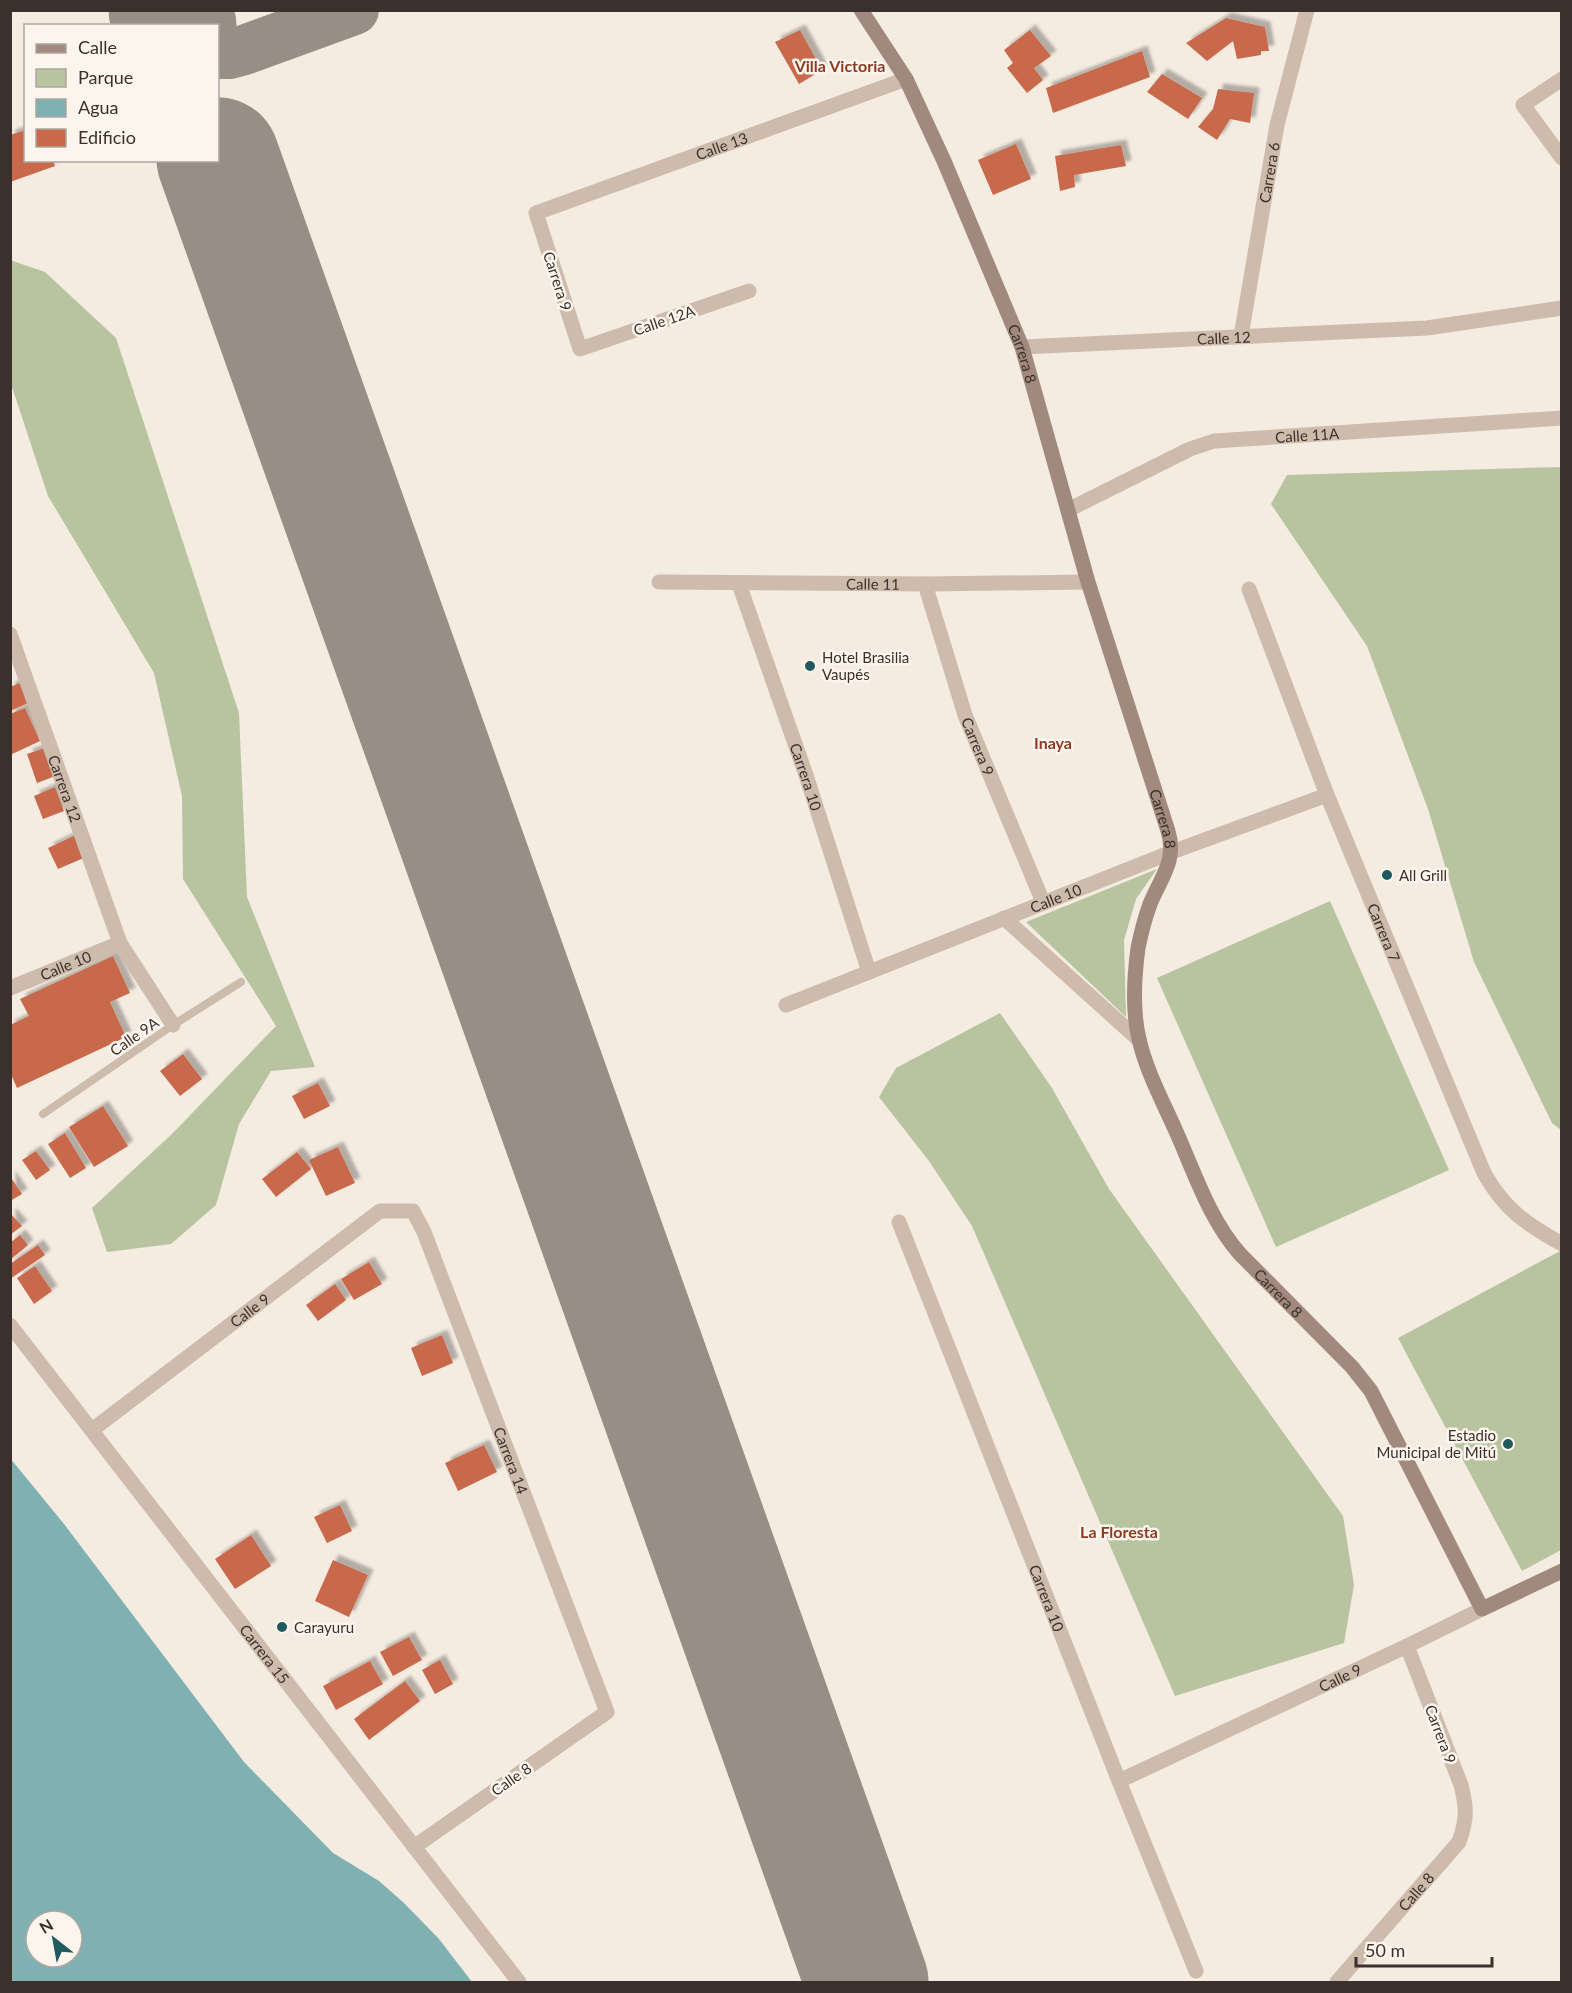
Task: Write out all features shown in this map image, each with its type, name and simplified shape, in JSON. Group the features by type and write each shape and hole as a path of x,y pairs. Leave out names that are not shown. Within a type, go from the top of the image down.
{"street":[{"name":"Carrera 8","path":"861,10 906,79 944,161 1022,347 1088,582 1168,831 1172,852 1150,905 1138,947 1135,982 1139,1040 1148,1068 1221,1228 1240,1254 1352,1367 1371,1391 1482,1609"},
{"name":"Carrera 6","path":"1241,336 1277,125 1307,10"},
{"name":"Calle 13","path":"536,213 906,79"},
{"path":"1562,79 1523,105 1562,158"},
{"name":"Carrera 9","path":"536,213 580,349"},
{"name":"Calle 12A","path":"580,349 749,291"},
{"name":"Calle 12","path":"1022,347 1428,328 1562,308"},
{"name":"Calle 11A","path":"1068,510 1190,449 1214,441 1562,418"},
{"name":"Calle 11","path":"659,582 926,584 1088,582"},
{"name":"Carrera 10","path":"739,584 806,775 869,972"},
{"name":"Carrera 9","path":"926,584 965,715 1043,902"},
{"name":"Carrera 7","path":"1249,589 1327,795 1484,1173 1497,1196 1515,1215 1562,1244"},
{"name":"Carrera 12","path":"10,634 120,943 173,1025"},
{"name":"Calle 10","path":"786,1005 1043,902 1327,795"},
{"path":"1004,918 1139,1040"},
{"name":"Calle 10","path":"10,988 120,943"},
{"name":"Calle 9","path":"92,1430 380,1211 413,1211"},
{"name":"Carrera 14","path":"413,1211 424,1233 607,1712"},
{"name":"Carrera 10","path":"899,1222 1196,1971"},
{"name":"Carrera 15","path":"10,1325 519,1983"},
{"name":"Calle 9","path":"1119,1781 1562,1571"},
{"name":"Carrera 9","path":"1407,1646 1461,1785 1467,1806 1466,1824"},
{"name":"Calle 8","path":"414,1847 607,1712"},
{"name":"Calle 8","path":"1337,1983 1454,1849 1466,1824"}],"lane":[{"name":"Calle 9A","path":"44,1114 173,1025 241,982"}],"green space":[{"path":"10,260 45,272 116,338 239,713 247,897 315,1067 271,1071 239,1124 216,1205 171,1244 107,1252 92,1208 173,1133 276,1026 183,879 182,796 154,673 48,496 11,384"},
{"path":"1562,467 1561,1130 1552,1123 1474,962 1428,809 1367,646 1271,504 1287,475"},
{"path":"1157,869 1136,899 1124,940 1126,1017 1026,922"},
{"path":"1330,901 1449,1170 1276,1247 1157,978"},
{"path":"1000,1013 1052,1088 1109,1189 1343,1516 1354,1585 1344,1643 1175,1696 972,1226 929,1161 879,1097 896,1068"},
{"name":"Estadio Municipal de Mitú","path":"1560,1251 1562,1255 1561,1550 1522,1571 1398,1338"}],"water":[{"path":"10,1458 64,1524 244,1762 333,1853 379,1881 404,1903 439,1939 472,1982 11,1982"}],"building":[{"path":"1226,18 1265,27 1269,51 1261,51 1261,55 1237,59 1233,41 1207,61 1186,43"},
{"path":"800,30 822,70 799,84 775,42"},
{"path":"1030,30 1051,56 1034,68 1043,80 1027,93 1007,68 1013,63 1004,50"},
{"path":"1142,51 1150,77 1053,113 1046,88"},
{"path":"1162,74 1202,98 1188,119 1147,92"},
{"path":"1218,89 1254,93 1250,123 1230,119 1217,140 1198,127 1213,109"},
{"path":"24,131 24,162 54,162 55,166 10,182 10,135"},
{"path":"1016,144 1031,179 993,195 978,160"},
{"path":"1121,145 1126,166 1074,175 1075,187 1060,191 1055,156"},
{"path":"22,682 31,702 10,711 10,687"},
{"path":"25,708 40,741 10,755 10,714"},
{"path":"48,747 58,775 37,783 27,754"},
{"path":"55,787 64,811 43,819 34,796"},
{"path":"76,835 86,857 58,869 48,848"},
{"path":"113,956 130,993 110,1002 126,1037 17,1088 10,1072 10,1025 29,1016 20,999"},
{"path":"183,1054 202,1079 180,1096 160,1071"},
{"path":"318,1083 330,1106 304,1119 292,1096"},
{"path":"103,1106 128,1146 94,1167 69,1127"},
{"path":"65,1133 86,1168 70,1178 48,1144"},
{"path":"338,1147 355,1183 326,1196 309,1160"},
{"path":"36,1151 50,1170 36,1180 22,1160"},
{"path":"297,1152 311,1169 276,1197 262,1179"},
{"path":"10,1176 22,1194 10,1201"},
{"path":"10,1213 22,1226 10,1235"},
{"path":"20,1235 28,1245 10,1260 10,1243"},
{"path":"38,1245 45,1255 10,1279 10,1264"},
{"path":"369,1262 382,1284 354,1300 341,1279"},
{"path":"35,1266 52,1291 34,1304 17,1278"},
{"path":"335,1284 346,1300 318,1321 306,1305"},
{"path":"442,1335 453,1363 422,1376 411,1348"},
{"path":"484,1445 497,1472 458,1491 445,1463"},
{"path":"340,1505 352,1531 327,1543 314,1517"},
{"path":"251,1535 271,1566 235,1589 215,1559"},
{"path":"333,1560 368,1575 349,1617 315,1601"},
{"path":"409,1637 422,1660 393,1676 380,1652"},
{"path":"440,1660 453,1684 435,1694 422,1670"},
{"path":"370,1661 383,1684 336,1710 323,1686"},
{"path":"405,1681 420,1701 369,1740 354,1719"}],"taxiway":[{"path":"219,54 244,50 354,10"}],"runway":[{"path":"170,10 174,24"},
{"path":"219,162 867,1982"}],"place":[{"name":"Hotel Brasilia Vaupés","path":"810,666"},
{"name":"All Grill","path":"1387,875"},
{"name":"Estadio Municipal de Mitú","path":"1508,1444"},
{"name":"Carayuru","path":"282,1627"}],"district":[{"name":"Villa Victoria","path":"840,65"},
{"name":"Inaya","path":"1053,742"},
{"name":"La Floresta","path":"1119,1531"}]}
